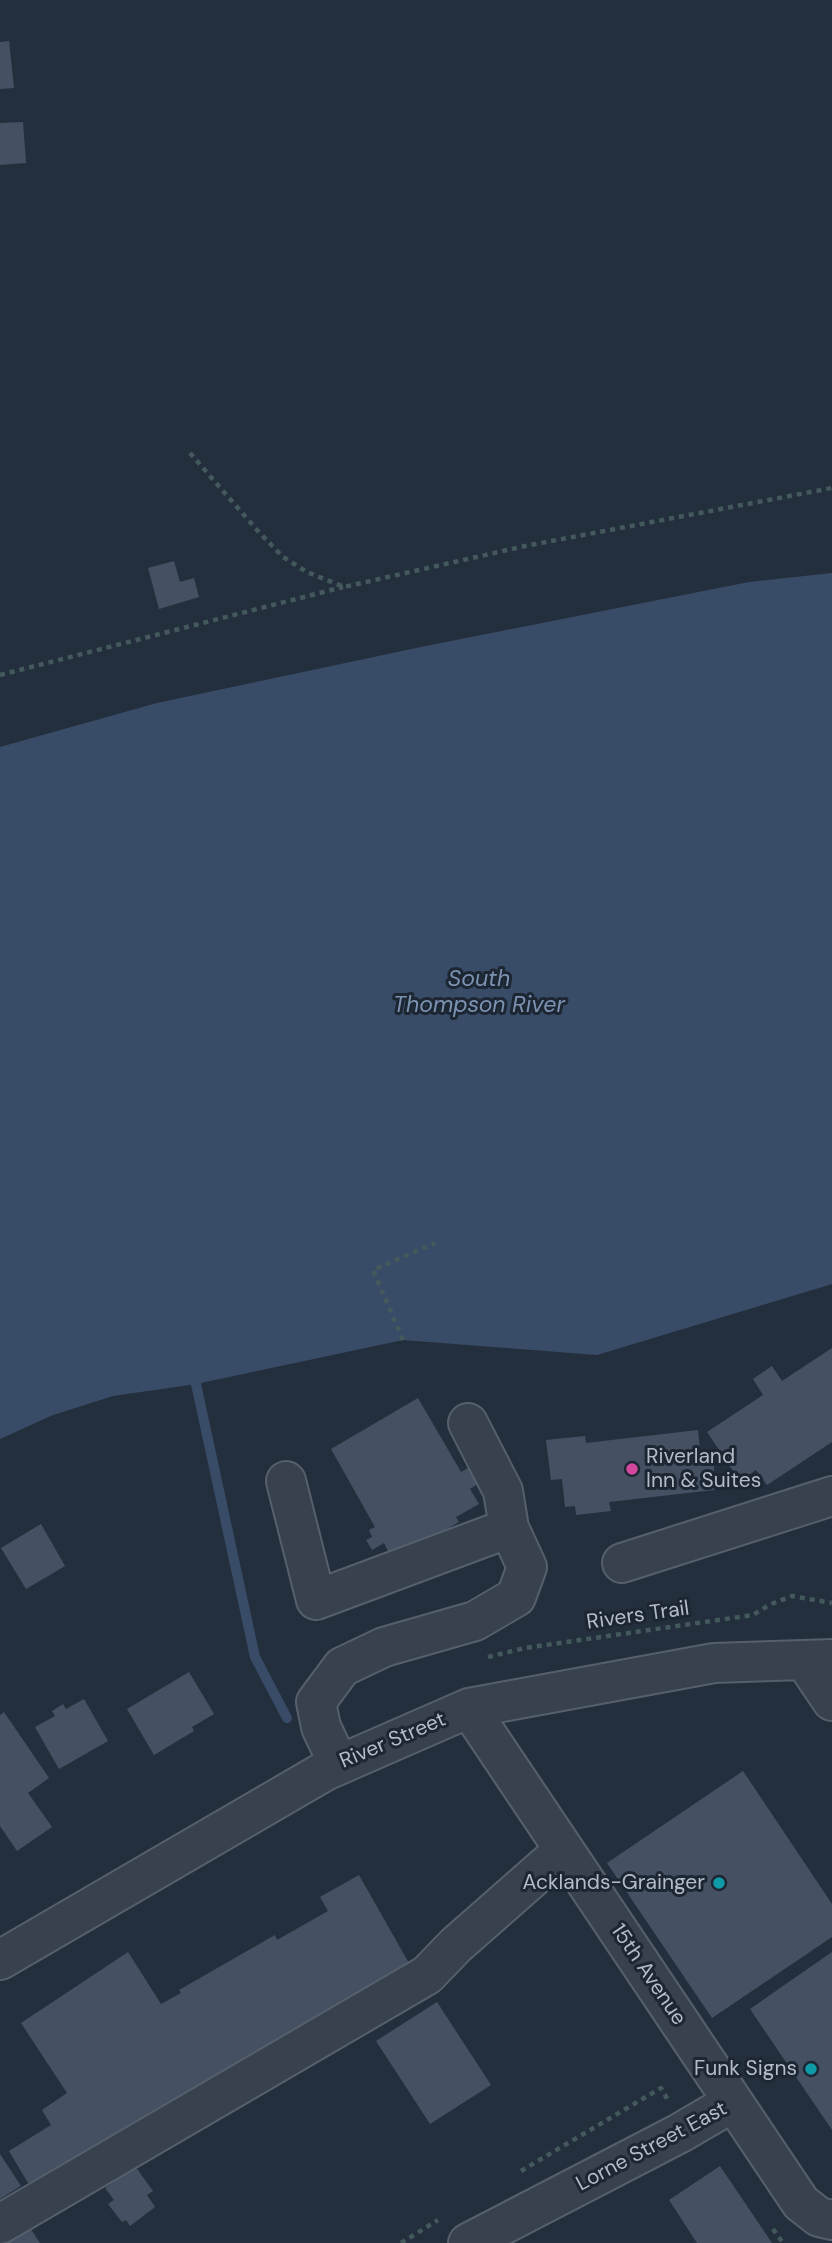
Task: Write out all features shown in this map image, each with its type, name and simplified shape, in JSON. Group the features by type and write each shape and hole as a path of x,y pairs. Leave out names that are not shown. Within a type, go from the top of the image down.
{"street":[{"path":"339,1765 321,1727 316,1702 342,1667 384,1647 475,1621 516,1597 527,1567 509,1528 503,1492 468,1423"},
{"path":"286,1481 316,1600 509,1528"},
{"path":"622,1563 832,1496"},
{"path":"818,1660 832,1701"},
{"name":"River Street","path":"0,1961 339,1765 469,1708 714,1663 818,1660"},
{"name":"15th Avenue","path":"469,1708 733,2102"},
{"path":"0,2224 428,1975 456,1945 564,1850"},
{"name":"Lorne Street East","path":"458,2229 680,2133 733,2102 801,2203 819,2217 832,2220"}],"path":[{"path":"190,453 283,556 307,572 344,587"},
{"path":"0,676 344,587 525,546 832,488"},
{"path":"403,1340 373,1270 435,1242"},
{"name":"Rivers Trail","path":"486,1658 525,1648 753,1615 792,1596 832,1603"},
{"path":"519,2172 661,2088"},
{"path":"768,2222 783,2243"},
{"path":"401,2243 458,2229"}],"water":[{"name":"South Thompson River","path":"832,573 832,1284 597,1355 403,1340 196,1384 113,1396 53,1415 0,1439 0,747 157,703 421,647 749,582"}],"building":[{"path":"9,41 14,88 0,89 0,42"},
{"path":"23,122 26,163 0,165 0,123"},
{"path":"174,561 180,582 194,578 199,597 159,609 148,568"},
{"name":"Riverland Inn & Suites","path":"832,1348 832,1442 767,1485 756,1470 740,1481 707,1432 763,1395 753,1379 772,1366 782,1381"},
{"path":"418,1398 461,1472 470,1467 479,1483 470,1489 479,1504 456,1517 459,1522 411,1550 408,1545 390,1555 384,1543 372,1550 366,1540 372,1537 369,1530 375,1527 331,1449"},
{"name":"Riverland Inn & Suites","path":"698,1430 701,1459 714,1457 714,1490 609,1502 611,1511 576,1515 575,1506 565,1507 562,1479 551,1480 546,1440 585,1436 586,1443"},
{"path":"41,1524 65,1566 26,1589 1,1548"},
{"path":"189,1672 214,1714 192,1727 194,1731 154,1755 127,1709"},
{"path":"84,1699 108,1741 59,1769 35,1727 55,1716 52,1711 63,1704 66,1709"},
{"path":"4,1712 49,1778 28,1793 52,1827 17,1851 0,1826 0,1715"},
{"name":"Acklands-Grainger","path":"743,1771 832,1904 832,1937 712,2018 607,1863"},
{"path":"359,1875 410,1965 34,2193 9,2151 51,2125 42,2110 67,2093 21,2023 128,1952 161,2004 181,1993 179,1990 275,1935 277,1940 328,1911 320,1897"},
{"name":"Funk Signs","path":"832,1952 832,2130 750,2009"},
{"path":"437,2002 491,2085 430,2124 376,2041"},
{"path":"0,2154 21,2186 0,2199"},
{"path":"135,2166 153,2191 147,2195 155,2207 130,2226 126,2220 122,2222 108,2204 114,2200 105,2188"},
{"path":"720,2166 772,2243 697,2243 669,2200"},
{"path":"28,2225 40,2243 0,2243"}],"waterway":[{"path":"196,1384 255,1657 287,1718"}],"place":[{"name":"Riverland Inn & Suites","path":"632,1469"},
{"name":"Acklands-Grainger","path":"719,1883"},
{"name":"Funk Signs","path":"811,2069"}]}
